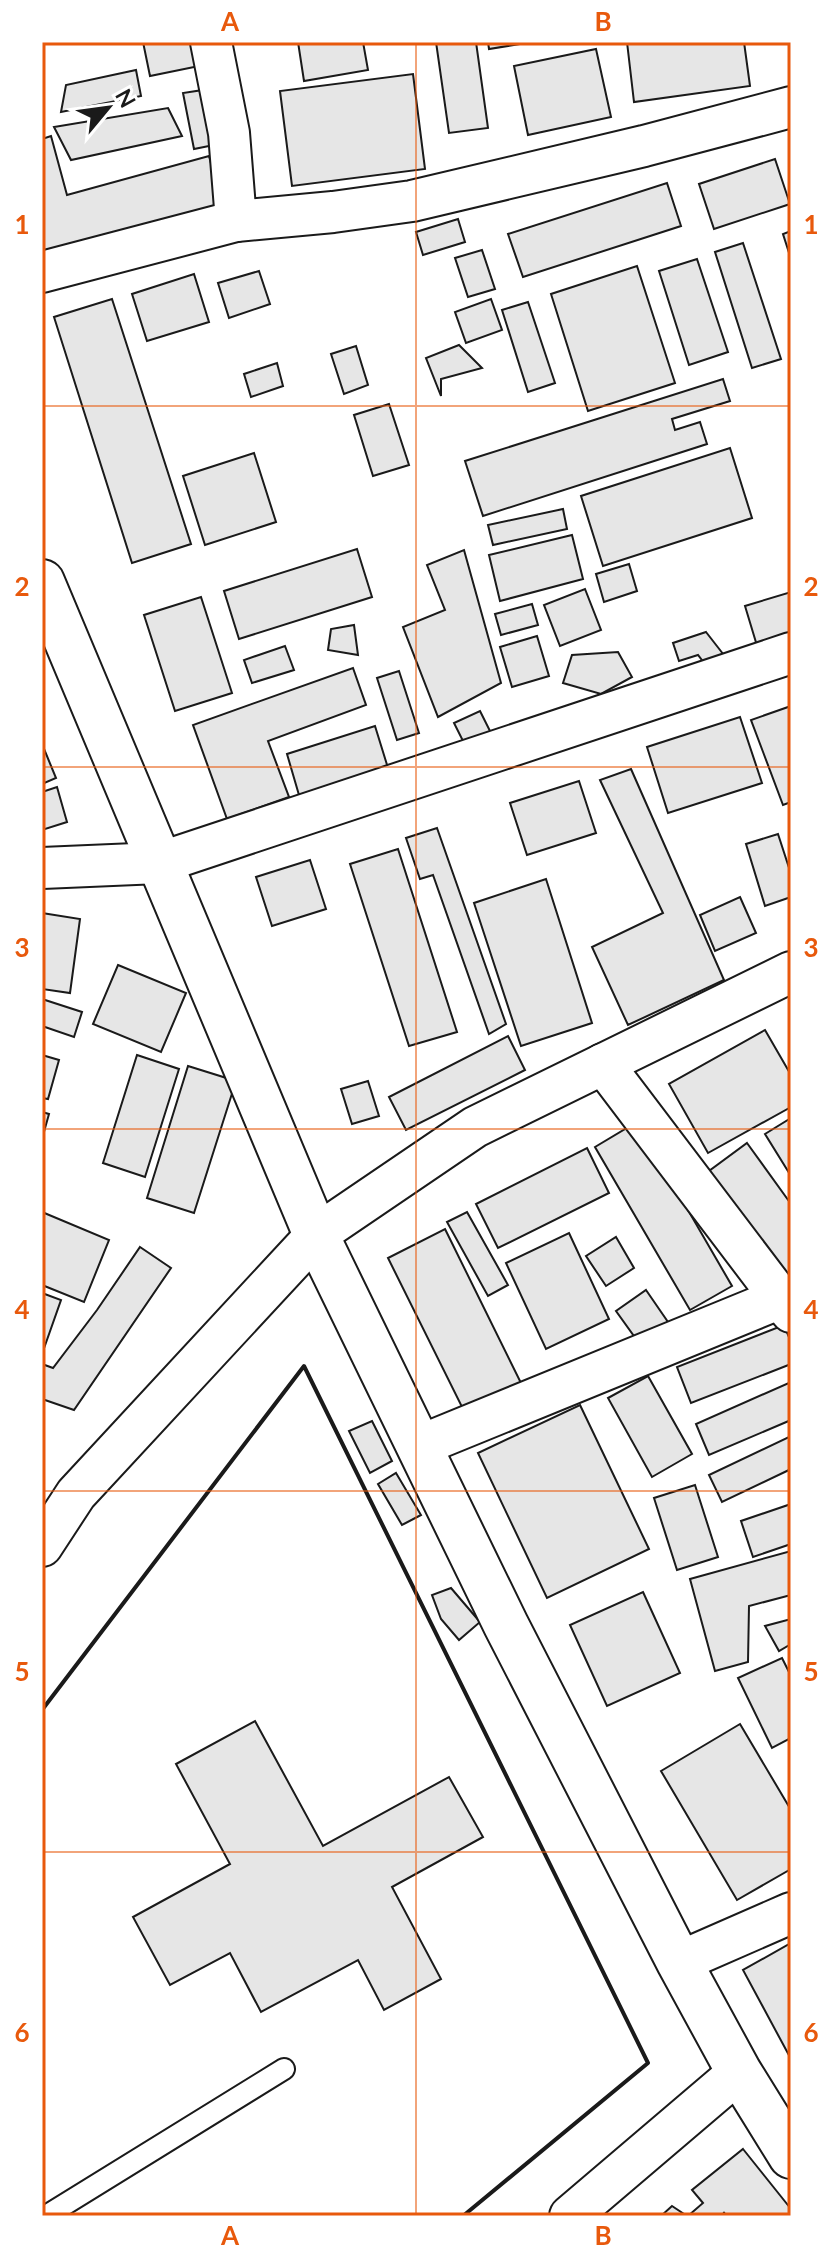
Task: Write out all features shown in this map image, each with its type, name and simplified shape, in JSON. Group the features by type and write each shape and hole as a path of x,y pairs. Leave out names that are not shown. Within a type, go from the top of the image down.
{"street":[{"path":"211,42 229,133 236,221"},
{"path":"42,272 236,221 412,201 644,146 791,107"},
{"path":"42,582 316,1235 506,1625 679,1962 739,2072 791,2156"},
{"path":"42,868 159,863 791,653"},
{"path":"42,1546 59,1487 316,1235 475,1127 791,972"},
{"path":"419,1446 786,1305 603,1064"},
{"path":"679,1962 791,1913"},
{"path":"570,2216 739,2072"}],"lane":[{"path":"46,2216 284,2069"}],"building":[{"path":"143,42 199,42 204,65 150,76"},
{"path":"298,42 363,42 368,70 304,81"},
{"path":"436,42 476,42 488,128 449,133"},
{"path":"488,42 519,42 520,44 489,49"},
{"path":"627,42 744,42 750,86 634,102"},
{"path":"596,49 611,117 528,135 514,66"},
{"path":"136,70 141,96 61,112 66,85"},
{"path":"413,74 425,169 292,186 280,91"},
{"path":"203,90 214,145 194,149 183,93"},
{"path":"168,108 182,136 71,160 54,127"},
{"path":"51,136 67,195 209,156 222,204 42,254 42,139"},
{"path":"775,159 790,204 714,229 699,184"},
{"path":"667,183 681,226 523,277 508,234"},
{"path":"458,219 465,242 423,255 416,232"},
{"path":"791,231 791,259 783,234"},
{"path":"743,243 781,359 752,368 715,252"},
{"path":"482,250 495,289 468,297 455,258"},
{"path":"697,259 728,352 689,365 659,271"},
{"path":"637,266 675,383 588,411 551,294"},
{"path":"259,271 270,304 229,318 218,283"},
{"path":"194,274 209,322 147,341 132,294"},
{"path":"112,299 191,544 132,563 54,317"},
{"path":"491,299 502,330 466,343 455,312"},
{"path":"528,302 555,383 528,392 502,310"},
{"path":"459,345 482,368 441,379 441,396 426,358"},
{"path":"356,346 368,385 344,394 331,354"},
{"path":"277,363 283,386 251,397 244,374"},
{"path":"723,379 730,401 672,419 675,430 700,422 707,444 483,516 465,461"},
{"path":"389,404 409,465 373,476 354,415"},
{"path":"730,448 752,518 603,566 581,496"},
{"path":"254,453 276,522 205,545 183,476"},
{"path":"563,509 567,529 493,545 488,525"},
{"path":"572,535 583,579 500,601 489,555"},
{"path":"357,549 372,597 239,639 224,591"},
{"path":"464,550 501,683 438,717 403,627 445,610 427,565"},
{"path":"629,564 637,591 604,602 596,574"},
{"path":"585,589 601,630 560,646 544,605"},
{"path":"791,592 791,639 758,649 745,606"},
{"path":"201,597 232,693 175,711 144,615"},
{"path":"532,604 538,625 501,635 495,614"},
{"path":"354,625 358,655 328,650 331,629"},
{"path":"706,632 727,659 711,672 698,655 679,661 673,643"},
{"path":"537,636 549,676 512,687 500,647"},
{"path":"285,646 294,670 252,683 244,660"},
{"path":"618,652 632,677 601,694 563,683 572,655"},
{"path":"353,668 366,705 268,741 289,797 227,819 193,725"},
{"path":"399,671 419,733 397,740 377,678"},
{"path":"791,706 791,802 783,805 751,720"},
{"path":"480,711 493,737 467,749 454,723"},
{"path":"740,717 762,783 668,813 647,747"},
{"path":"375,726 388,768 299,795 287,754"},
{"path":"42,744 56,778 42,784"},
{"path":"631,769 724,980 628,1025 592,947 663,913 600,780"},
{"path":"579,781 596,833 527,855 510,803"},
{"path":"57,787 67,822 42,830 42,792"},
{"path":"437,828 506,1024 489,1034 433,875 420,879 406,838"},
{"path":"778,834 791,874 791,897 765,906 746,844"},
{"path":"398,849 457,1032 409,1046 350,864"},
{"path":"310,860 326,909 272,926 256,877"},
{"path":"546,879 592,1023 521,1046 474,903"},
{"path":"740,897 756,933 715,951 700,915"},
{"path":"42,913 80,919 70,993 42,989"},
{"path":"118,965 186,993 161,1052 93,1024"},
{"path":"42,999 82,1012 74,1037 42,1026"},
{"path":"765,1030 791,1075 791,1107 708,1153 669,1084"},
{"path":"508,1036 525,1070 406,1130 389,1097"},
{"path":"42,1055 59,1060 48,1099 42,1098"},
{"path":"137,1055 179,1069 145,1177 103,1163"},
{"path":"188,1066 236,1081 194,1213 147,1198"},
{"path":"368,1081 379,1116 352,1124 341,1089"},
{"path":"42,1112 49,1114 42,1139"},
{"path":"791,1118 791,1176 765,1134"},
{"path":"637,1122 732,1286 690,1310 595,1147"},
{"path":"747,1143 791,1204 791,1282 709,1171"},
{"path":"587,1148 609,1193 498,1248 476,1204"},
{"path":"42,1212 109,1240 84,1302 42,1285"},
{"path":"467,1212 508,1285 488,1296 447,1222"},
{"path":"445,1229 521,1383 464,1411 388,1258"},
{"path":"569,1233 609,1319 546,1349 506,1263"},
{"path":"616,1237 634,1268 606,1286 586,1256"},
{"path":"140,1247 171,1268 74,1410 42,1399 42,1364 53,1368"},
{"path":"646,1290 668,1322 639,1343 616,1311"},
{"path":"42,1293 61,1300 42,1354"},
{"path":"784,1325 791,1342 791,1364 691,1403 677,1367"},
{"path":"648,1376 692,1454 652,1477 608,1398"},
{"path":"791,1382 791,1420 709,1455 696,1424"},
{"path":"580,1405 649,1549 547,1598 478,1453"},
{"path":"372,1421 392,1461 370,1473 349,1431"},
{"path":"791,1436 791,1469 722,1502 709,1475"},
{"path":"396,1473 421,1515 402,1525 378,1484"},
{"path":"695,1485 718,1557 677,1570 654,1498"},
{"path":"791,1504 791,1544 753,1557 741,1521"},
{"path":"791,1551 791,1595 749,1606 748,1662 715,1671 690,1579"},
{"path":"451,1588 480,1622 459,1640 441,1619 432,1595"},
{"path":"643,1592 680,1673 607,1706 570,1625"},
{"path":"791,1619 791,1644 779,1651 765,1626"},
{"path":"782,1658 791,1676 791,1738 772,1748 738,1678"},
{"path":"255,1721 323,1846 449,1777 483,1837 392,1887 441,1979 384,2010 358,1960 261,2012 230,1953 170,1985 133,1917 230,1864 176,1764"},
{"path":"740,1724 791,1810 791,1869 737,1900 661,1771"},
{"path":"791,1943 791,2059 743,1970"},
{"path":"743,2149 791,2209 791,2216 725,2216 724,2212 723,2216 688,2216 703,2203 692,2190"},
{"path":"672,2206 687,2216 661,2216"}],"wall":[{"path":"42,1710 304,1366 648,2063 463,2216"}]}
